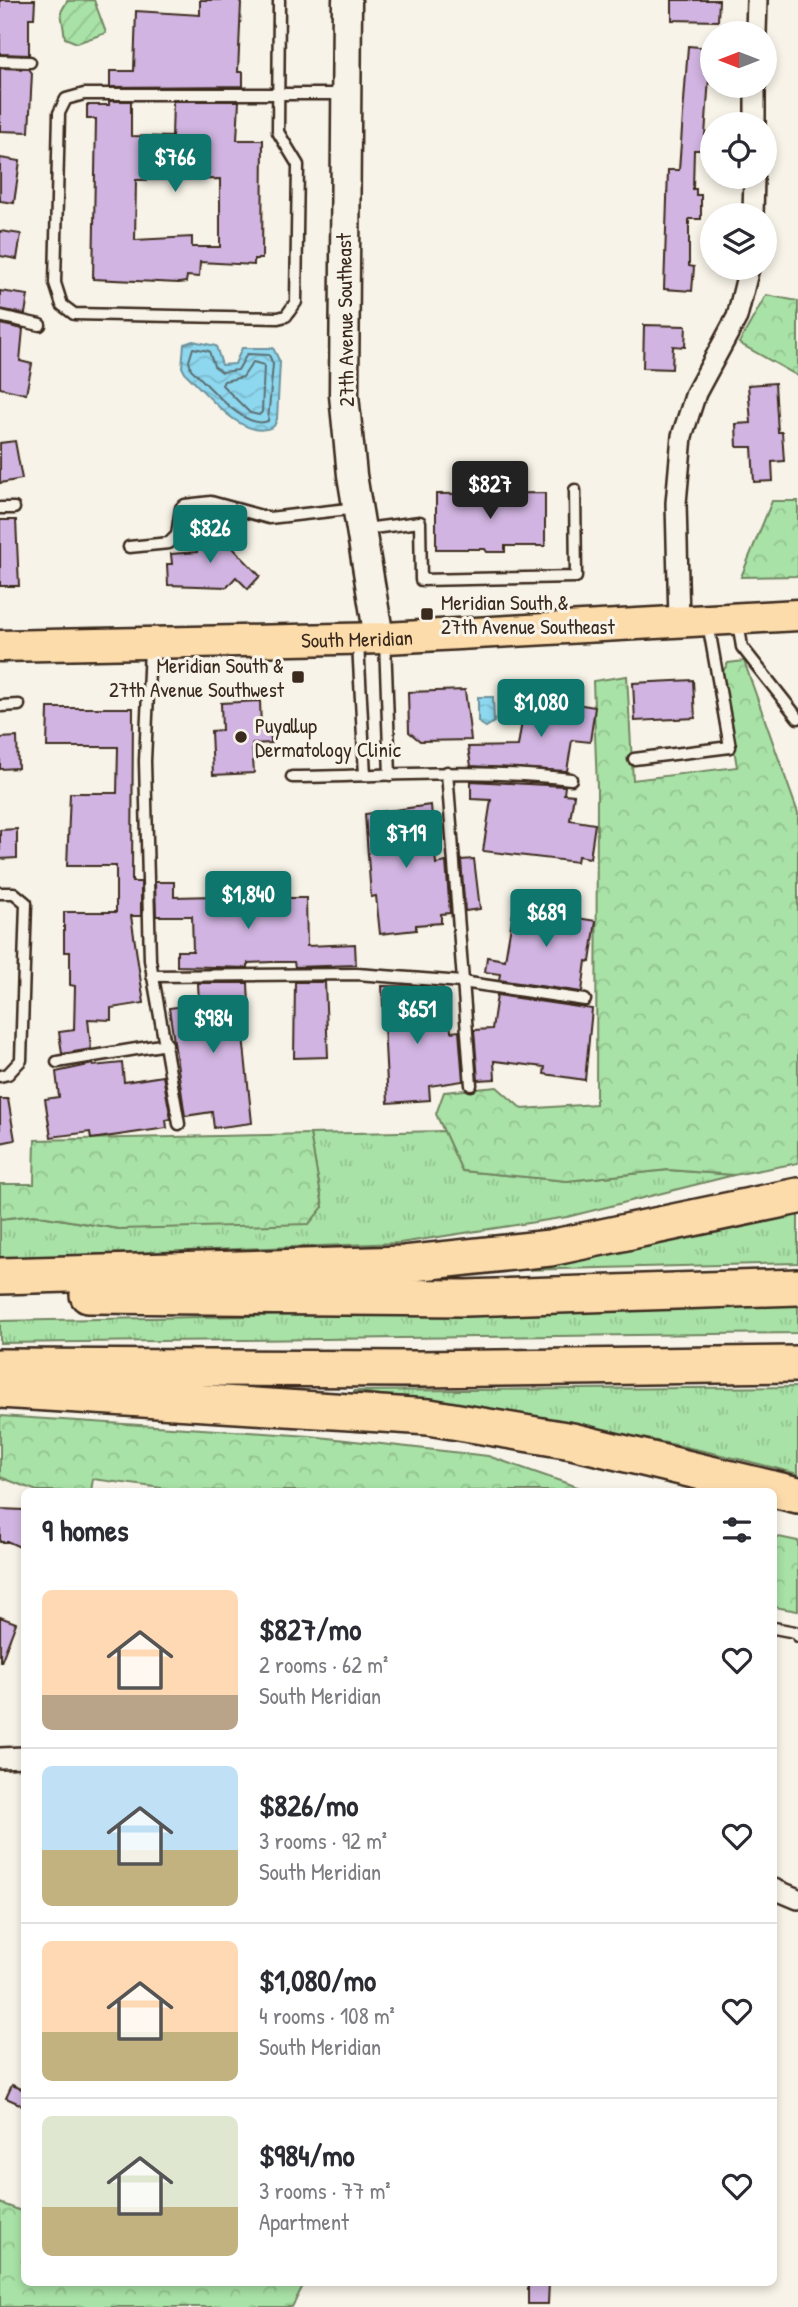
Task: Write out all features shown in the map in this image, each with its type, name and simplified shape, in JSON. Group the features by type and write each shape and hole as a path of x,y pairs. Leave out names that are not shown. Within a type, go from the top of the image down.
{"highway":[{"path":"0,1276 404,1264 550,1248 798,1196"},
{"path":"0,1295 466,1297 798,1287"},
{"path":"0,1367 418,1369 798,1364"},
{"path":"0,1390 429,1417 572,1441 769,1488"},
{"path":"777,1490 798,1495"}],"main road":[{"name":"South Meridian","path":"0,646 150,645 374,638 798,615"}],"street":[{"name":"27th Avenue Southeast","path":"347,0 342,369 374,638"},
{"path":"756,21 757,0"},
{"path":"693,620 676,503 682,436 696,393 737,317 745,280"},
{"path":"0,1758 21,1758"},
{"path":"777,1890 798,1899"}],"lane":[{"path":"279,0 276,94 278,132 298,165 296,302 292,310 278,318 68,312 57,296 55,283 59,113 66,99 84,94 276,94 344,94"},
{"path":"0,61 30,62"},
{"path":"0,316 40,325"},
{"path":"129,547 169,543 177,535 181,508 185,505 211,502 269,518 360,518 420,522 421,580 576,577 575,490"},
{"path":"0,509 13,508"},
{"path":"738,618 742,647 798,718"},
{"path":"634,759 730,747 693,620"},
{"path":"374,638 390,775"},
{"path":"365,775 374,638"},
{"path":"150,645 145,761 145,858 152,976 167,1044 179,1124"},
{"path":"0,706 19,705"},
{"path":"447,772 471,1085"},
{"path":"292,778 447,772 520,773 571,779"},
{"path":"0,893 14,893 26,903 21,1060 8,1074 0,1076"},
{"path":"152,976 357,974 462,982 585,1000"},
{"path":"57,1062 167,1044"},
{"path":"777,1629 794,1632 798,1636"}],"green space":[{"path":"94,0 106,33 77,43 65,38 61,12 67,1"},
{"path":"766,295 798,301 798,376 739,343"},
{"path":"772,501 798,501 798,576 741,577"},
{"path":"744,661 798,813 798,1163 734,1175 668,1170 567,1181 462,1171 436,1114 444,1092 497,1087 522,1109 596,1104 597,788 593,681 627,676 633,780 737,767 722,673 728,663"},
{"path":"444,1131 463,1171 567,1181 668,1170 734,1175 567,1217 400,1243 0,1258 0,1219 34,1215 119,1229 323,1207 310,1134"},
{"path":"310,1134 323,1207 309,1224 119,1229 34,1215 0,1219 0,1184 34,1184 35,1140"},
{"path":"798,1209 798,1263 440,1272"},
{"path":"798,1305 798,1333 0,1343 0,1321"},
{"path":"798,1387 798,1474 577,1426 353,1391"},
{"path":"0,1416 310,1436 488,1456 580,1488 162,1488 93,1479 92,1488 29,1488 0,1477"},
{"path":"777,1537 798,1541 798,1611 777,1608"},
{"path":"0,2203 21,2211 21,2286 303,2286 292,2307 0,2307"}],"water":[{"path":"193,341 216,346 222,365 235,364 242,348 273,348 280,362 277,419 274,426 262,430 238,422 214,403 185,373 182,367 184,344"},
{"path":"478,697 493,697 494,722 486,727 478,722"}],"building":[{"path":"0,0 35,0 34,18 29,18 29,55 0,54"},
{"path":"200,0 239,0 241,3 238,72 243,72 243,86 110,87 110,71 134,71 136,11 200,15"},
{"path":"672,0 719,0 718,21 672,20"},
{"path":"688,46 700,47 700,98 708,98 707,112 700,112 700,150 694,150 693,189 696,189 696,195 701,195 701,203 700,219 689,219 689,266 694,267 692,291 664,289 668,170 679,170"},
{"path":"0,68 29,69 32,73 29,132 0,131"},
{"path":"109,101 131,101 131,136 172,137 173,101 239,101 237,140 263,140 262,259 254,259 254,265 200,262 199,277 187,276 186,282 179,283 93,279 96,119 87,119 87,105 109,105","holes":["220,179 220,247 192,247 192,237 135,240 136,180"]},
{"path":"0,158 20,161 14,203 0,201"},
{"path":"0,231 21,234 17,259 0,256"},
{"path":"0,291 28,295 25,314 0,309"},
{"path":"0,324 23,329 20,361 32,364 26,394 0,388"},
{"path":"644,325 686,326 685,347 673,346 672,369 643,368"},
{"path":"775,383 778,432 782,432 784,461 772,462 773,481 754,482 752,447 737,447 736,424 751,423 748,385"},
{"path":"15,441 22,479 0,483 0,443"},
{"path":"545,493 545,546 505,546 505,552 487,552 485,549 436,549 436,494"},
{"path":"0,520 16,520 19,586 0,586"},
{"path":"215,529 216,548 232,547 260,576 248,589 236,577 227,587 168,585 167,564 172,564 171,554 197,552 195,530"},
{"path":"693,680 695,718 635,721 633,683"},
{"path":"465,690 471,740 420,741 409,732 408,692"},
{"path":"552,700 595,707 590,742 572,740 567,771 471,766 468,747 518,746 523,715 527,716 529,704 551,704"},
{"name":"Puyallup Dermatology Clinic","path":"260,701 261,727 270,726 271,743 252,744 254,773 213,775 211,731 222,730 221,703"},
{"path":"48,708 133,708 132,882 141,882 141,916 131,916 144,1003 111,1008 111,1020 88,1019 91,1049 62,1054 59,1032 74,1030 75,986 70,985 70,952 64,952 64,912 116,912 116,866 67,866 70,793 117,793 118,747 47,747"},
{"path":"17,737 18,768 0,769 0,738"},
{"path":"471,781 565,786 564,794 574,795 570,820 595,824 590,858 578,856 577,862 483,851 491,800 471,799"},
{"path":"431,805 436,864 446,862 450,913 441,914 441,923 416,925 416,930 380,934 376,896 371,897 365,814"},
{"path":"17,829 17,858 0,859 0,830"},
{"path":"474,859 480,909 465,911 461,860"},
{"path":"155,882 174,882 174,897 216,896 217,901 288,894 288,898 306,898 307,946 355,944 356,965 295,967 294,962 272,962 248,963 248,968 177,966 177,951 193,951 192,916 156,916"},
{"path":"515,901 560,909 559,915 596,921 582,992 499,980 500,974 485,972 487,957 505,960"},
{"path":"295,982 325,982 328,1057 294,1058"},
{"path":"198,983 248,983 249,1005 231,1005 236,1037 243,1036 252,1123 214,1128 212,1112 185,1116 169,1008 199,1004"},
{"path":"382,986 429,987 429,1018 450,1017 451,1032 459,1031 463,1081 429,1086 430,1100 388,1103"},
{"path":"497,995 592,1009 585,1080 544,1074 545,1067 494,1061 495,1079 478,1080 474,1030 492,1029"},
{"path":"122,1063 124,1082 163,1076 171,1119 166,1120 167,1128 91,1139 90,1132 51,1137 45,1099 59,1097 56,1072 93,1064"},
{"path":"0,1099 8,1099 15,1140 0,1143"},
{"path":"0,1509 21,1510 21,1548 9,1542 0,1542"},
{"path":"0,1617 16,1623 1,1662 0,1662"},
{"path":"12,2085 21,2089 21,2105 6,2098"},
{"path":"528,2286 549,2286 548,2304 528,2304"}],"place":[{"name":"Meridian South & 27th Avenue Southeast","path":"427,614"},
{"name":"Meridian South & 27th Avenue Southwest","path":"298,677"},
{"name":"Puyallup Dermatology Clinic","path":"241,737"}]}
